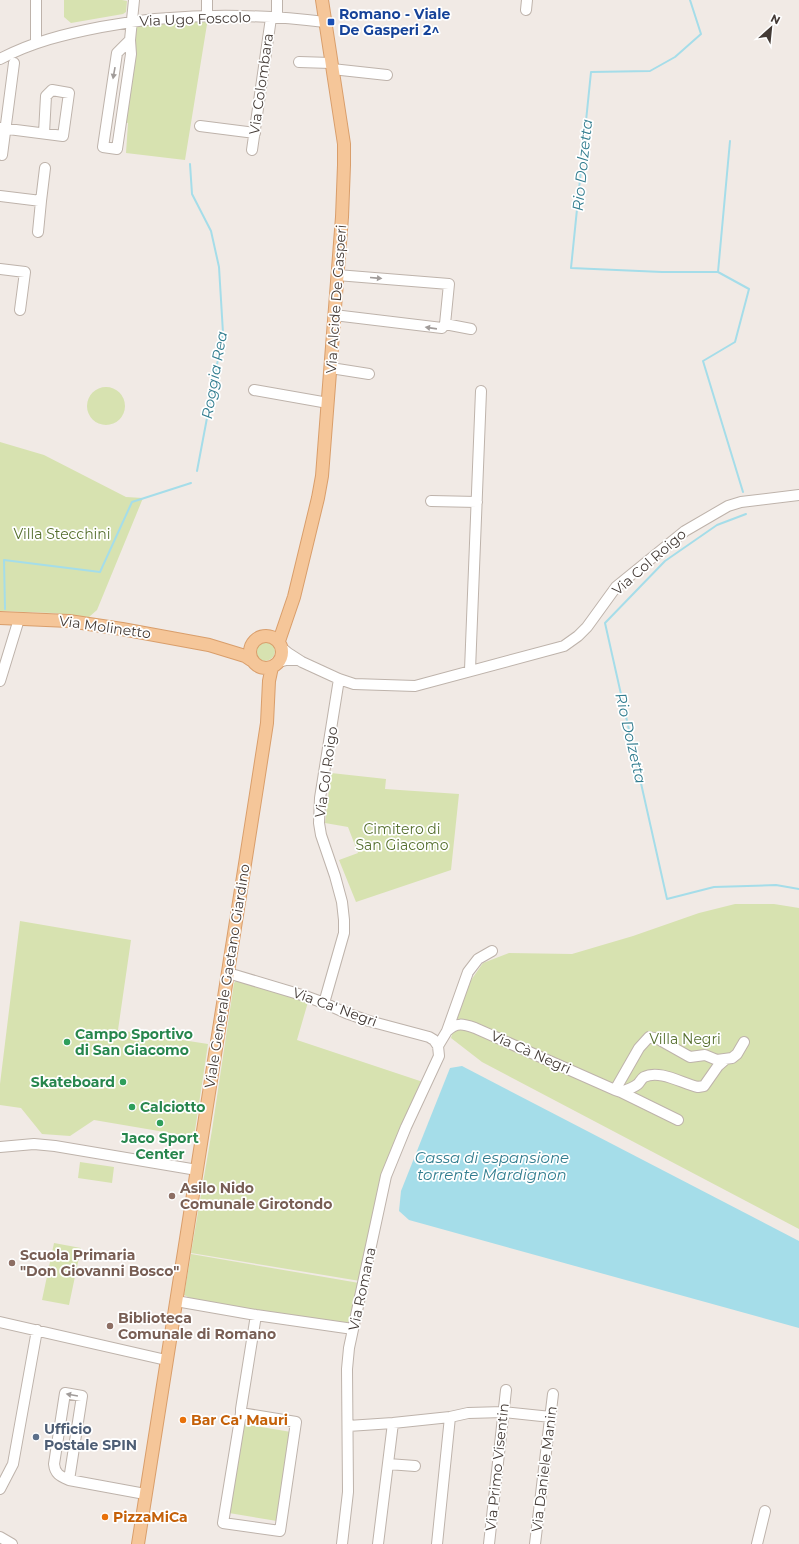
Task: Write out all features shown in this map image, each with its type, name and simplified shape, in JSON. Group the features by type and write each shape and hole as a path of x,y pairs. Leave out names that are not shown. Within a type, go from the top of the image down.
{"main road":[{"name":"Via Alcide De Gasperi","path":"280,644 294,597 319,491 331,368 342,217 344,144 322,0"},
{"name":"Via Alcide De Gasperi","path":"265,635 273,628 294,597"},
{"name":"Via Molinetto","path":"0,618 69,621 130,630 209,645 245,656 254,663"},
{"path":"265,635 270,636 280,644 282,652 275,664 262,668 254,663 249,651 253,641 260,636 265,635"},
{"name":"Via Molinetto","path":"209,645 238,645 253,641"},
{"name":"Viale Generale Gaetano Giardino","path":"254,663 263,680 267,716"},
{"name":"Viale Generale Gaetano Giardino","path":"138,1544 228,973 267,716 269,681 275,664"}],"street":[{"path":"36,0 36,42"},
{"path":"126,51 117,53 103,147 117,149 126,51 130,40 134,0"},
{"path":"207,0 207,16"},
{"name":"Via Colombara","path":"252,150 277,0"},
{"name":"Via Ugo Foscolo","path":"0,59 36,42 73,32 132,21 172,17 207,16 274,18 325,22"},
{"path":"299,62 386,75"},
{"path":"2,156 3,128 14,63"},
{"path":"3,128 63,136 69,92 52,90 46,96 44,133"},
{"path":"200,126 255,133"},
{"path":"38,232 45,168"},
{"path":"0,196 41,201"},
{"path":"0,269 25,272 20,310"},
{"path":"334,315 439,329 445,324 449,284 337,275"},
{"path":"445,324 471,329"},
{"path":"331,368 369,374"},
{"path":"254,390 328,403"},
{"path":"470,670 481,391"},
{"name":"Via Col Roigo","path":"280,644 288,653 300,660 339,679 354,684 415,686 564,646 578,636 587,627 616,587 685,531 728,506 741,502 799,495"},
{"path":"431,501 477,502"},
{"path":"0,682 19,619"},
{"path":"275,664 286,660 300,660"},
{"name":"Via Col Roigo","path":"324,1003 344,933 342,902 321,835 319,823 320,798 339,679"},
{"path":"438,1046 447,1031 468,972 478,959 492,951"},
{"name":"Via Ca' Negri","path":"228,973 324,1003 334,1009 352,1015 429,1037 434,1040 438,1046"},
{"name":"Via Cà Negri","path":"447,1031 453,1025 461,1023 618,1091"},
{"path":"618,1091 639,1048 649,1037 658,1039 690,1057 705,1055 716,1060 726,1060"},
{"path":"618,1091 631,1088 639,1083 642,1078 648,1076 666,1076 698,1087 704,1086 718,1066 737,1054 744,1042"},
{"name":"Via Romana","path":"342,1544 348,1492 347,1369 353,1329 386,1176 403,1133 436,1064 439,1056 438,1046"},
{"path":"618,1091 678,1120"},
{"path":"0,1147 34,1144 55,1146 197,1170"},
{"path":"176,1301 256,1315 353,1329"},
{"path":"241,1413 296,1422 280,1531 223,1523 256,1315"},
{"path":"0,1322 166,1360"},
{"path":"0,1489 13,1464 37,1330"},
{"name":"Via Primo Visentin","path":"489,1544 506,1390"},
{"path":"69,1480 82,1396 65,1393 54,1464 55,1470 59,1476 69,1480 145,1494"},
{"name":"Via Daniele Manin","path":"536,1544 553,1394"},
{"path":"348,1426 450,1417 468,1413 504,1412 551,1417"},
{"path":"437,1544 450,1417"},
{"path":"378,1544 393,1423"},
{"path":"388,1464 415,1466"},
{"path":"757,1544 765,1511"},
{"path":"0,1537 12,1544"}],"green space":[{"path":"64,0 122,0 127,1 126,12 123,14 71,23 64,17"},
{"path":"208,18 185,160 126,153 128,123 122,122 136,25"},
{"path":"102,387 110,387 117,390 122,395 125,406 122,417 117,422 110,425 102,425 95,422 90,417 87,410 87,402 90,395 95,390"},
{"name":"Villa Stecchini","path":"0,442 44,455 126,497 143,498 97,610 89,617 53,613 0,611"},
{"path":"265,641 272,644 275,651 272,658 265,661 258,658 255,651 258,644"},
{"name":"Cimitero di San Giacomo","path":"331,773 386,779 385,789 459,794 451,870 356,902 339,860 358,853 348,827 325,823"},
{"name":"Villa Negri","path":"735,904 774,904 799,908 799,1229 482,1062 451,1038 469,983 483,963 509,953 572,954 633,936 699,913"},
{"path":"20,921 131,940 118,1030 208,1044 194,1137 94,1120 70,1136 42,1134 21,1108 0,1105 0,1084"},
{"path":"237,980 308,1002 297,1040 423,1082 388,1157 360,1281 191,1253 212,1130 234,983"},
{"path":"80,1162 114,1167 112,1183 78,1178"},
{"path":"54,1243 81,1248 69,1305 42,1300"},
{"path":"191,1254 359,1283 351,1323 346,1325 190,1300 190,1298 184,1295"},
{"path":"243,1424 291,1432 277,1521 229,1513"}],"water":[{"name":"Cassa di espansione torrente Mardignon","path":"462,1066 799,1241 799,1328 409,1220 399,1211 401,1191 450,1068"}],"waterway":[{"name":"Rio Dolzetta","path":"690,0 701,34 675,57 650,71 591,72 571,268 662,272 718,272"},
{"name":"Rio Dolzetta","path":"730,141 718,272 749,289 735,342 703,361 743,492"},
{"name":"Roggia Rea","path":"190,164 192,194 211,231 219,267 223,333 197,471"},
{"name":"Roggia Rea","path":"5,609 4,560 100,572 132,502 191,483"},
{"name":"Rio Dolzetta","path":"746,514 717,525 665,561 605,623 667,899 714,887 776,885 799,889"}],"place":[{"name":"Romano - Viale De Gasperi 2^","path":"331,22"},
{"name":"Campo Sportivo di San Giacomo","path":"67,1042"},
{"name":"Skateboard","path":"123,1082"},
{"name":"Calciotto","path":"132,1107"},
{"name":"Jaco Sport Center","path":"160,1123"},
{"name":"Asilo Nido Comunale Girotondo","path":"172,1196"},
{"name":"Scuola Primaria \"Don Giovanni Bosco\"","path":"12,1263"},
{"name":"Biblioteca Comunale di Romano","path":"110,1326"},
{"name":"Bar Ca' Mauri","path":"183,1420"},
{"name":"Ufficio Postale SPIN","path":"36,1437"},
{"name":"PizzaMiCa","path":"105,1517"}]}
